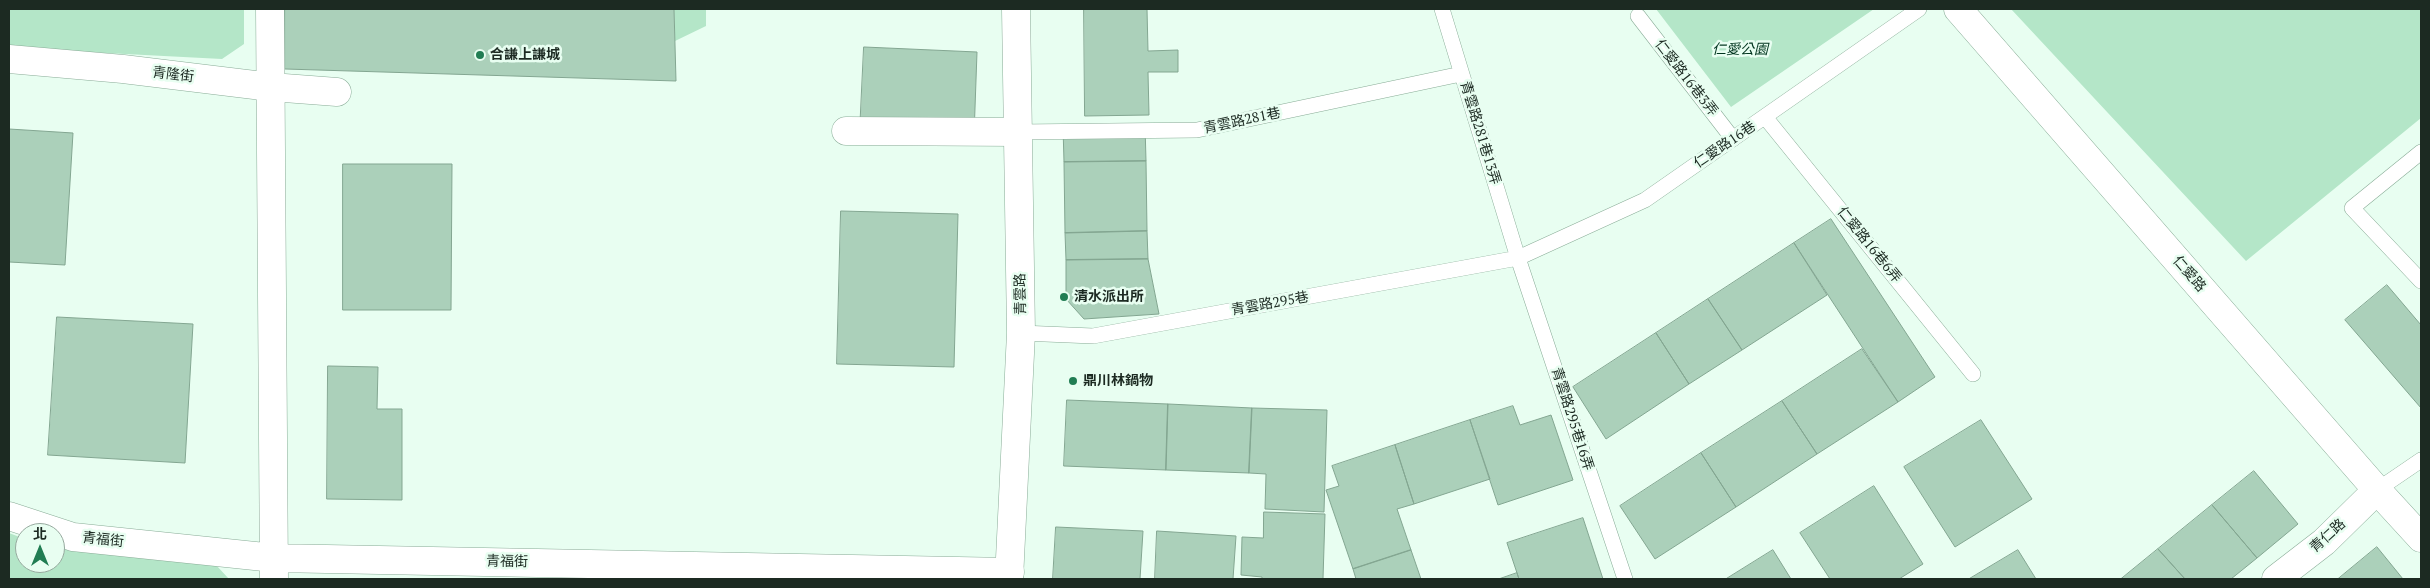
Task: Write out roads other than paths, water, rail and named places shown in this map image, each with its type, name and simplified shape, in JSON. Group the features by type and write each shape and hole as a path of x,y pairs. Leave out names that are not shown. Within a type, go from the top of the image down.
{"street":[{"path":"270,9 274,568"},
{"name":"青雲路","path":"1010,576 1022,333 1016,9"},
{"name":"仁愛路","path":"1958,9 2421,538"},
{"name":"青隆街","path":"9,59 123,69 271,87 337,92"},
{"path":"846,131 1019,132"},
{"name":"青仁路","path":"2276,579 2324,542 2377,490"},
{"name":"青福街","path":"9,516 73,537 274,568 1010,576"}],"lane":[{"name":"青雲路281巷13弄","path":"1442,9 1518,258"},
{"name":"仁愛路16巷","path":"1518,258 1645,200 1919,9"},
{"name":"仁愛路16巷3弄","path":"1638,16 1733,139"},
{"name":"青雲路281巷","path":"1019,132 1197,130 1462,74"},
{"name":"仁愛路16巷6弄","path":"1765,117 1973,374"},
{"path":"2421,152 2352,208 2421,281"},
{"name":"青雲路295巷","path":"1022,333 1092,336 1518,258"},
{"name":"青雲路295巷16弄","path":"1518,258 1625,579"},
{"path":"2377,490 2421,460"}],"place":[{"name":"合謙上謙城","path":"480,55"},
{"name":"清水派出所","path":"1064,297"},
{"name":"鼎川林鍋物","path":"1073,381"}],"park label":[{"name":"仁愛公園","path":"1740,50"}]}
